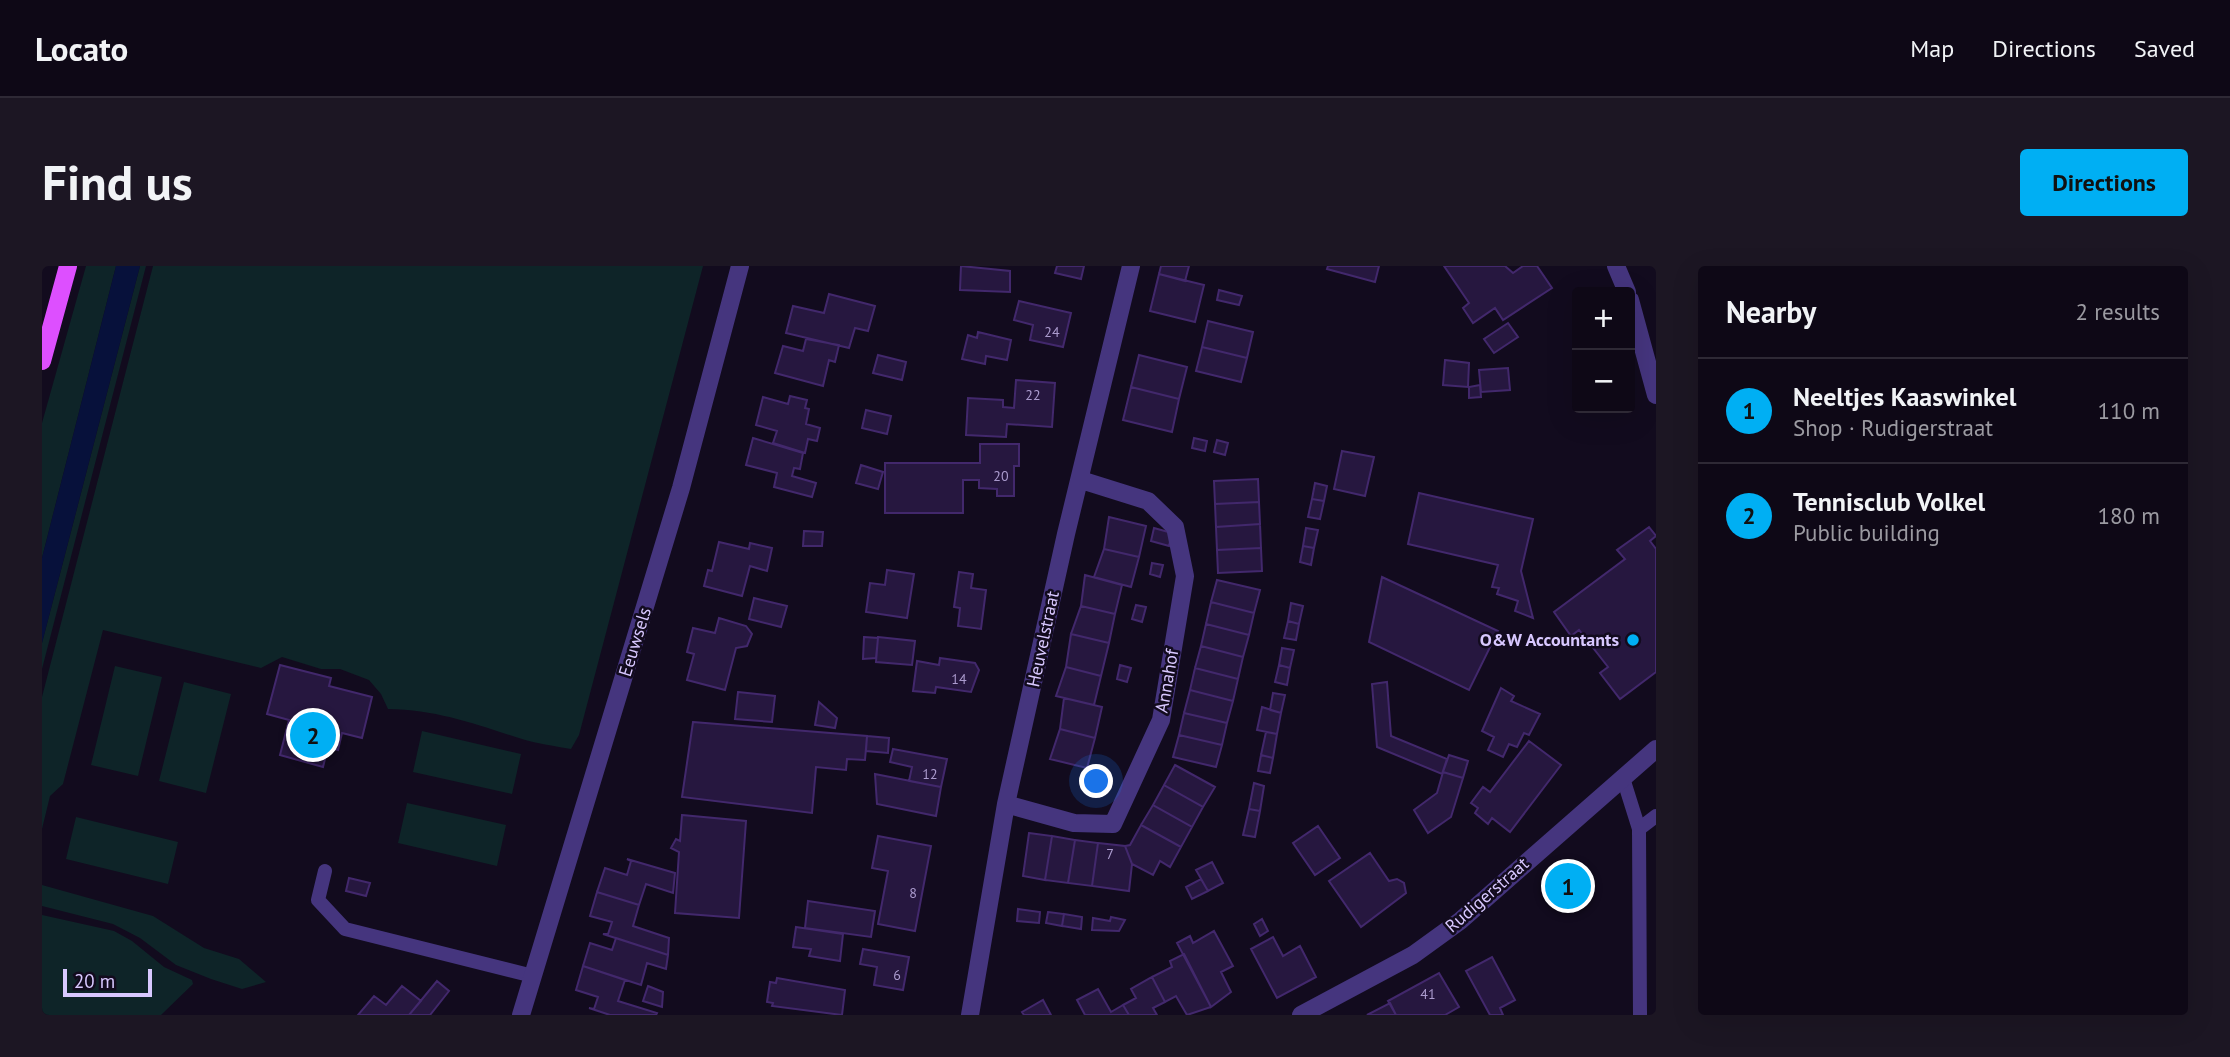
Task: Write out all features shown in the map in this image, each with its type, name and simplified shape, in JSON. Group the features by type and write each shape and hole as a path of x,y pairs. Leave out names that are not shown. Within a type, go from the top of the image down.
{"main road":[{"path":"42,360 68,266"}],"street":[{"name":"Eeuwsels","path":"521,1015 681,488 740,266"},
{"name":"Heuvelstraat","path":"970,1015 1006,804 1066,534 1131,266"},
{"path":"1616,266 1625,287"},
{"path":"1635,318 1656,395"},
{"name":"Annahof","path":"1006,804 1074,823 1113,824 1161,720 1185,576 1175,527 1149,501 1081,480"},
{"name":"Rudigerstraat","path":"1301,1015 1413,955 1450,928 1656,749"}],"lane":[{"path":"1623,778 1639,830 1640,1015"},
{"path":"1639,830 1656,816"},
{"path":"326,871 318,900 345,929 533,976"}],"green space":[{"path":"86,266 116,266 42,558 42,423"},
{"path":"140,266 146,266 42,669 42,643"},
{"path":"153,266 703,266 579,735 571,749 528,741 440,715 388,709 381,694 369,680 340,669 321,669 282,657 261,668 103,630 63,784 50,796 42,829 42,697"},
{"path":"115,666 162,677 138,776 91,765"},
{"path":"184,682 231,694 206,793 159,781"},
{"path":"422,731 521,754 512,794 413,772"},
{"path":"407,803 506,825 497,866 398,843"},
{"path":"76,817 178,842 168,884 66,859"},
{"path":"42,885 153,916 204,948 239,959 266,982 242,989 176,965 140,938 113,924 42,906"},
{"path":"42,915 114,931 132,941 164,967 192,980 193,984 161,1015 42,1015"}],"shaded area":[{"path":"116,266 140,266 42,643 42,558"}],"building":[{"path":"961,266 1010,271 1010,292 960,290"},
{"path":"1057,266 1084,266 1081,279 1055,273"},
{"path":"1161,266 1189,266 1185,281 1159,274"},
{"path":"1328,266 1379,266 1375,282 1327,269"},
{"path":"1444,266 1505,266 1513,273 1523,266 1537,266 1552,288 1503,320 1495,308 1473,323 1463,308 1469,303"},
{"path":"1159,274 1204,285 1195,322 1150,311"},
{"path":"1219,290 1242,296 1239,305 1217,300"},
{"path":"829,294 875,306 868,331 855,328 849,348 786,333 793,306 824,313"},
{"path":"1019,301 1071,313 1063,347 1030,340 1033,325 1014,320"},
{"path":"1208,321 1253,332 1247,358 1202,347"},
{"path":"1508,323 1518,337 1494,353 1484,339"},
{"path":"978,332 1011,340 1007,360 986,356 985,364 962,359 968,335 977,338"},
{"path":"806,339 839,345 835,362 829,360 823,386 775,373 783,346 803,351"},
{"path":"1202,347 1247,358 1241,382 1196,371"},
{"path":"878,355 906,362 902,380 873,373"},
{"path":"1139,355 1187,367 1179,399 1131,387"},
{"path":"1445,360 1469,363 1468,387 1443,385"},
{"path":"1508,368 1510,390 1481,392 1479,370"},
{"path":"1016,380 1055,383 1052,427 1007,424 1006,437 966,435 968,398 1003,400 1003,407 1014,408"},
{"path":"1480,385 1481,397 1469,398 1469,387"},
{"path":"1131,387 1179,399 1172,432 1123,420"},
{"path":"790,396 807,400 805,408 809,409 806,424 820,428 817,441 808,439 805,453 773,443 777,431 756,425 763,397 788,404"},
{"path":"866,410 891,416 887,434 862,428"},
{"path":"753,438 803,453 800,469 794,468 792,476 816,483 812,497 774,487 777,473 746,465"},
{"path":"1194,438 1207,441 1205,451 1192,448"},
{"path":"1217,440 1228,443 1225,455 1214,452"},
{"path":"980,444 1019,444 1019,466 1014,466 1014,496 997,496 997,489 979,488 979,480 963,480 963,513 885,513 885,463 980,463"},
{"path":"1342,451 1374,457 1365,496 1334,489"},
{"path":"861,465 883,472 878,489 856,483"},
{"path":"1258,479 1259,502 1215,504 1214,481"},
{"path":"1315,483 1327,486 1324,501 1312,499"},
{"path":"1419,493 1533,519 1521,571 1533,618 1515,611 1518,601 1497,594 1499,588 1492,587 1498,565 1408,544"},
{"path":"1312,499 1324,501 1320,519 1308,517"},
{"path":"1259,502 1260,524 1216,527 1215,504"},
{"path":"1109,517 1146,526 1139,557 1104,549"},
{"path":"1260,524 1261,548 1217,550 1216,527"},
{"path":"1649,527 1656,536 1650,541 1656,549 1656,672 1620,699 1600,673 1608,667 1579,630 1571,636 1554,612 1625,559 1617,550"},
{"path":"1154,528 1172,533 1169,546 1151,541"},
{"path":"1306,528 1318,530 1314,548 1303,546"},
{"path":"804,531 823,532 822,546 803,546"},
{"path":"719,542 749,549 750,543 772,548 767,571 750,566 742,596 704,586 708,570 712,571"},
{"path":"1303,546 1314,548 1311,565 1300,562"},
{"path":"1261,548 1262,571 1218,573 1217,550"},
{"path":"1104,549 1139,557 1131,587 1094,577"},
{"path":"1152,563 1163,565 1160,577 1150,574"},
{"path":"887,570 914,574 907,618 866,612 870,583 885,585"},
{"path":"959,572 973,574 971,588 986,590 981,629 958,626 960,608 954,607"},
{"path":"1085,575 1122,585 1115,614 1081,606"},
{"path":"1382,577 1498,631 1469,690 1369,642"},
{"path":"1217,580 1260,590 1254,613 1211,602"},
{"path":"754,598 787,606 781,627 749,619"},
{"path":"1211,602 1254,613 1249,635 1206,624"},
{"path":"1291,603 1303,606 1299,624 1288,621"},
{"path":"1136,605 1146,607 1142,622 1132,619"},
{"path":"1081,606 1115,614 1109,643 1071,634"},
{"path":"719,618 746,626 752,634 747,646 736,648 725,690 687,680 694,654 687,652 693,628 715,633"},
{"path":"1288,621 1299,624 1296,640 1284,638"},
{"path":"1206,624 1249,635 1243,657 1201,646"},
{"path":"1071,634 1109,643 1101,676 1066,667"},
{"path":"864,637 878,638 876,658 863,659"},
{"path":"878,637 915,641 912,665 876,662"},
{"path":"1201,646 1243,657 1238,679 1195,668"},
{"path":"1282,648 1294,650 1290,668 1279,665"},
{"path":"940,658 975,663 979,670 971,692 936,687 935,693 913,691 917,661 939,665"},
{"path":"280,665 331,678 329,686 372,697 362,738 342,733 338,750 328,747 323,767 280,755 289,720 267,714"},
{"path":"1120,665 1131,668 1127,682 1117,679"},
{"path":"1279,665 1290,668 1287,685 1275,682"},
{"path":"1066,667 1101,676 1094,705 1056,696"},
{"path":"1195,668 1238,679 1233,701 1190,690"},
{"path":"1387,682 1391,736 1447,759 1442,774 1377,747 1372,684"},
{"path":"1501,688 1514,696 1511,701 1540,714 1529,735 1524,733 1517,747 1509,744 1503,757 1488,750 1494,737 1482,731"},
{"path":"1190,690 1233,701 1227,723 1184,713"},
{"path":"738,692 775,696 772,722 735,719"},
{"path":"1273,693 1285,695 1281,713 1270,710"},
{"path":"1064,698 1102,707 1095,738 1060,729"},
{"path":"819,702 837,718 835,728 815,725"},
{"path":"1262,707 1281,713 1277,734 1257,730"},
{"path":"1184,713 1227,723 1222,745 1179,735"},
{"path":"693,722 867,736 865,760 847,759 846,770 816,767 812,813 682,797"},
{"path":"1060,729 1095,738 1087,768 1050,759"},
{"path":"1266,732 1277,734 1273,758 1261,755"},
{"path":"1179,735 1222,745 1216,767 1173,757"},
{"path":"867,736 889,738 888,753 866,751"},
{"path":"1529,741 1561,765 1510,832 1492,818 1488,824 1475,813 1478,808 1471,803 1483,787 1490,792"},
{"path":"893,749 947,759 941,787 909,781 912,767 890,762"},
{"path":"1261,755 1273,758 1270,773 1258,771"},
{"path":"1449,755 1468,761 1463,778 1443,772"},
{"path":"1175,765 1215,787 1203,807 1164,785"},
{"path":"1443,772 1463,778 1451,817 1428,833 1414,810 1437,793"},
{"path":"875,774 941,787 936,816 877,804"},
{"path":"1254,783 1264,786 1260,811 1249,809"},
{"path":"1164,785 1203,807 1192,827 1153,805"},
{"path":"1153,805 1192,827 1181,847 1141,825"},
{"path":"1249,809 1260,811 1255,837 1243,835"},
{"path":"682,815 746,821 739,918 675,913 679,852 671,848 676,839 680,841"},
{"path":"1141,825 1181,847 1170,867 1160,861 1153,875 1132,864 1125,846 1130,845"},
{"path":"1318,826 1340,858 1315,875 1293,843"},
{"path":"1029,833 1052,836 1045,880 1023,876"},
{"path":"878,836 931,846 915,931 878,924 888,871 872,868"},
{"path":"1052,836 1075,840 1068,883 1045,880"},
{"path":"1075,840 1098,843 1092,886 1068,883"},
{"path":"1098,843 1125,846 1132,864 1129,891 1092,886"},
{"path":"1370,853 1389,881 1397,879 1404,883 1406,893 1361,927 1329,881"},
{"path":"627,859 675,873 673,893 646,884 639,905 597,892 605,868 627,875 631,861"},
{"path":"1212,862 1223,883 1208,891 1196,870"},
{"path":"1569,869 1581,874 1586,886 1581,898 1569,903 1557,898 1552,886 1557,874"},
{"path":"349,878 370,883 366,896 346,891"},
{"path":"1201,879 1208,891 1192,899 1186,887"},
{"path":"597,892 639,905 633,926 669,938 668,955 603,934 608,934 612,922 590,916"},
{"path":"808,901 875,911 871,937 805,928"},
{"path":"1018,909 1040,912 1039,923 1017,921"},
{"path":"1048,912 1064,914 1062,926 1046,923"},
{"path":"1064,914 1082,917 1081,929 1062,926"},
{"path":"1111,917 1125,920 1119,931 1092,930 1093,918 1110,921"},
{"path":"1262,919 1268,931 1260,936 1254,924"},
{"path":"796,927 843,934 840,961 809,956 811,949 793,947"},
{"path":"1214,931 1233,966 1221,972 1231,992 1211,1007 1177,943 1190,936 1193,943"},
{"path":"1273,937 1283,956 1300,946 1316,977 1277,998 1251,949"},
{"path":"616,938 668,955 666,969 647,963 641,985 583,966 590,943 612,950"},
{"path":"863,949 909,957 903,990 874,985 877,967 860,964"},
{"path":"1184,954 1211,1007 1187,1015 1176,996 1165,1002 1152,977 1172,967 1170,961"},
{"path":"1492,957 1515,1000 1500,1008 1503,1015 1490,1015 1466,971"},
{"path":"583,966 625,980 618,1001 657,1013 656,1015 610,1015 589,1008 594,1009 598,997 576,990"},
{"path":"1439,973 1459,1007 1445,1015 1396,1015 1388,1001"},
{"path":"1152,977 1165,1002 1153,1008 1157,1015 1129,1015 1123,1005 1136,998 1131,989"},
{"path":"777,978 845,990 842,1015 772,1006 773,1003 767,1002 770,982 776,983"},
{"path":"437,981 449,991 430,1015 409,1015"},
{"path":"402,986 421,1001 409,1015 358,1015 374,996 386,1005"},
{"path":"648,986 663,992 662,1007 643,1001"},
{"path":"1098,989 1111,1012 1123,1005 1129,1015 1085,1015 1077,1000"},
{"path":"1043,1000 1051,1015 1024,1015 1022,1012"},
{"path":"1390,1003 1396,1015 1367,1015"}],"place":[{"name":"O&W Accountants","path":"1633,640"},
{"name":"Tennisclub Volkel","path":"313,735"},
{"name":"Neeltjes Kaaswinkel","path":"1568,886"}]}
